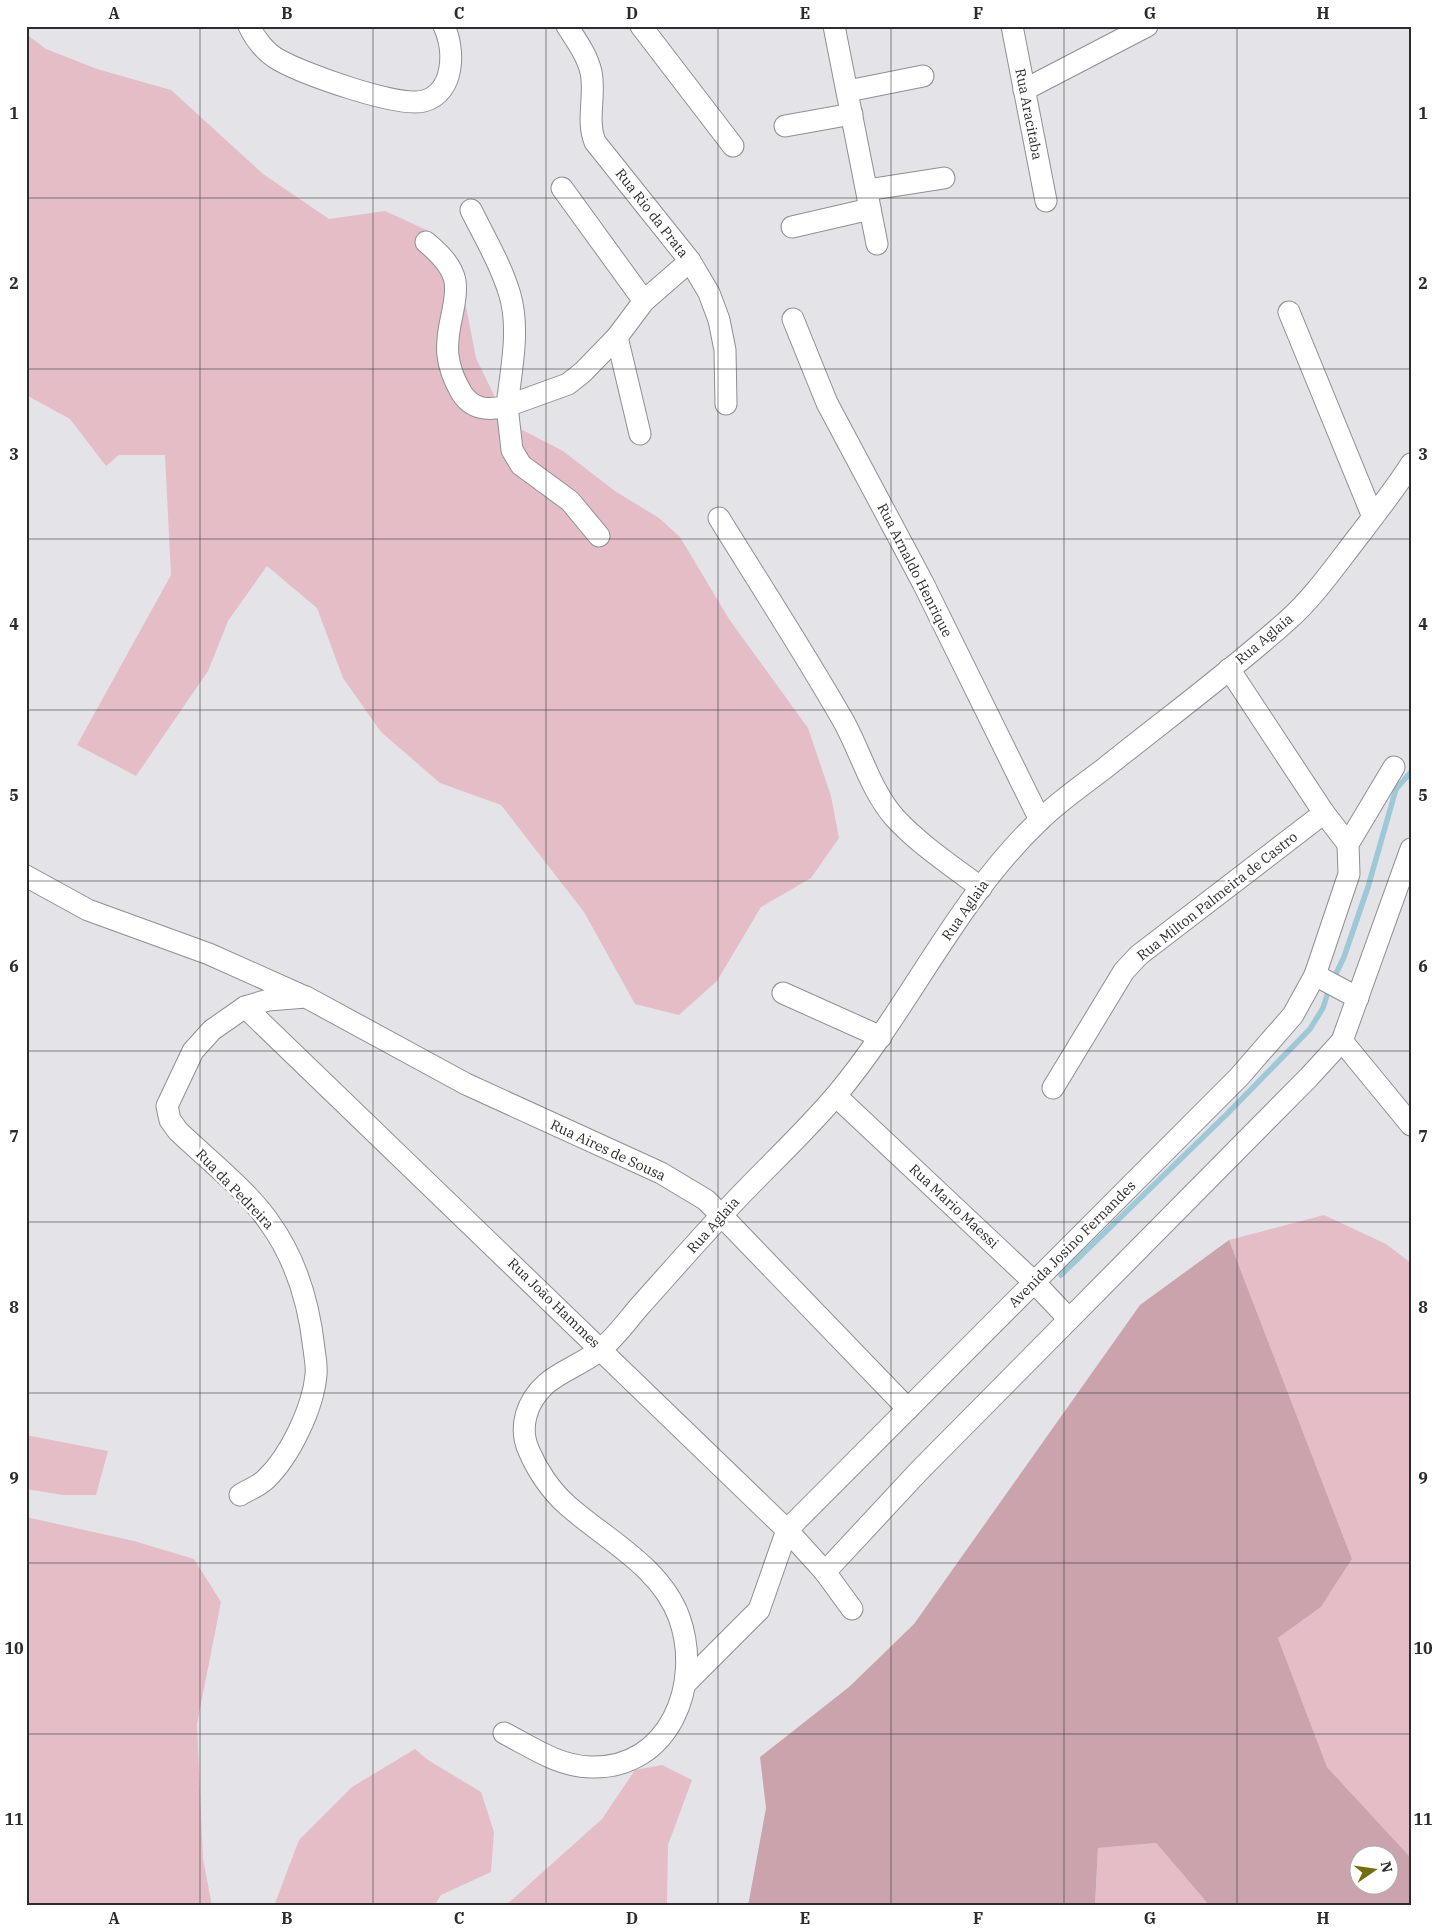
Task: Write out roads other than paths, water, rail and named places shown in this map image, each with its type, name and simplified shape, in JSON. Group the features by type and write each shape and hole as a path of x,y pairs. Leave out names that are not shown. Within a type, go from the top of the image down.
{"street":[{"path":"250,26 260,43 278,60 353,90 412,102 425,101 437,93 448,77 452,57 450,39 444,26"},
{"name":"Rua Rio da Prata","path":"567,26 582,50 591,72 591,125 596,142 690,260 709,293 719,320 725,350 726,404"},
{"path":"641,26 733,146"},
{"path":"834,26 869,199 876,244"},
{"name":"Rua Aracitaba","path":"1012,26 1046,201"},
{"path":"1024,90 1148,26"},
{"path":"848,91 923,76"},
{"path":"785,126 852,114"},
{"path":"792,227 869,199 944,178"},
{"path":"562,188 644,301"},
{"path":"471,210 499,267 510,296 514,331 507,406 512,450 521,465 570,501 599,536"},
{"path":"426,242 440,254 455,279 456,291 448,332 447,358 451,375 465,398 474,406 492,409 507,406 568,384 600,357 644,301 690,260"},
{"path":"1289,312 1373,516"},
{"name":"Rua Arnaldo Henrique","path":"793,319 827,403 923,583 1040,820"},
{"path":"617,337 640,434"},
{"name":"Rua Aglaia","path":"686,1683 687,1661 679,1617 661,1584 641,1565 563,1502 537,1467 526,1445 525,1419 529,1401 548,1381 602,1349 721,1215 836,1096 881,1037 925,968 990,874 1040,820 1292,617 1373,516 1404,491 1411,464"},
{"path":"719,518 849,731 879,796 895,818 912,834 980,888"},
{"path":"1229,669 1324,813 1348,844 1394,767"},
{"name":"Rua Milton Palmeira de Castro","path":"1053,1088 1124,971 1139,955 1324,813"},
{"name":"Avenida Josino Fernandes","path":"686,1683 758,1610 787,1530 1238,1078 1325,980 1349,874 1348,844"},
{"path":"825,1572 919,1471 1309,1077 1342,1041 1411,849"},
{"name":"Rua Aires de Sousa","path":"26,876 88,910 209,954 306,997 466,1084 661,1174 706,1200 908,1408"},
{"path":"1325,980 1358,998"},
{"path":"783,993 881,1037"},
{"path":"245,1007 268,1000 306,997"},
{"name":"Rua João Hammes","path":"245,1007 602,1349 787,1530 825,1572 852,1608"},
{"name":"Rua da Pedreira","path":"240,1495 264,1481 277,1467 289,1449 311,1400 316,1374 311,1318 302,1285 284,1246 269,1221 178,1131 170,1120 167,1106 193,1051 212,1030 245,1007"},
{"path":"1342,1041 1411,1125"},
{"name":"Rua Mario Maessi","path":"836,1096 1034,1282 1069,1319"},
{"path":"504,1733 563,1763 588,1767 613,1766 636,1758 660,1740 672,1720 686,1683"}],"waterway":[{"path":"1333,980 1344,957 1368,887 1396,789 1411,772"},
{"path":"1061,1275 1227,1114 1310,1029 1323,1008 1329,989"}]}
